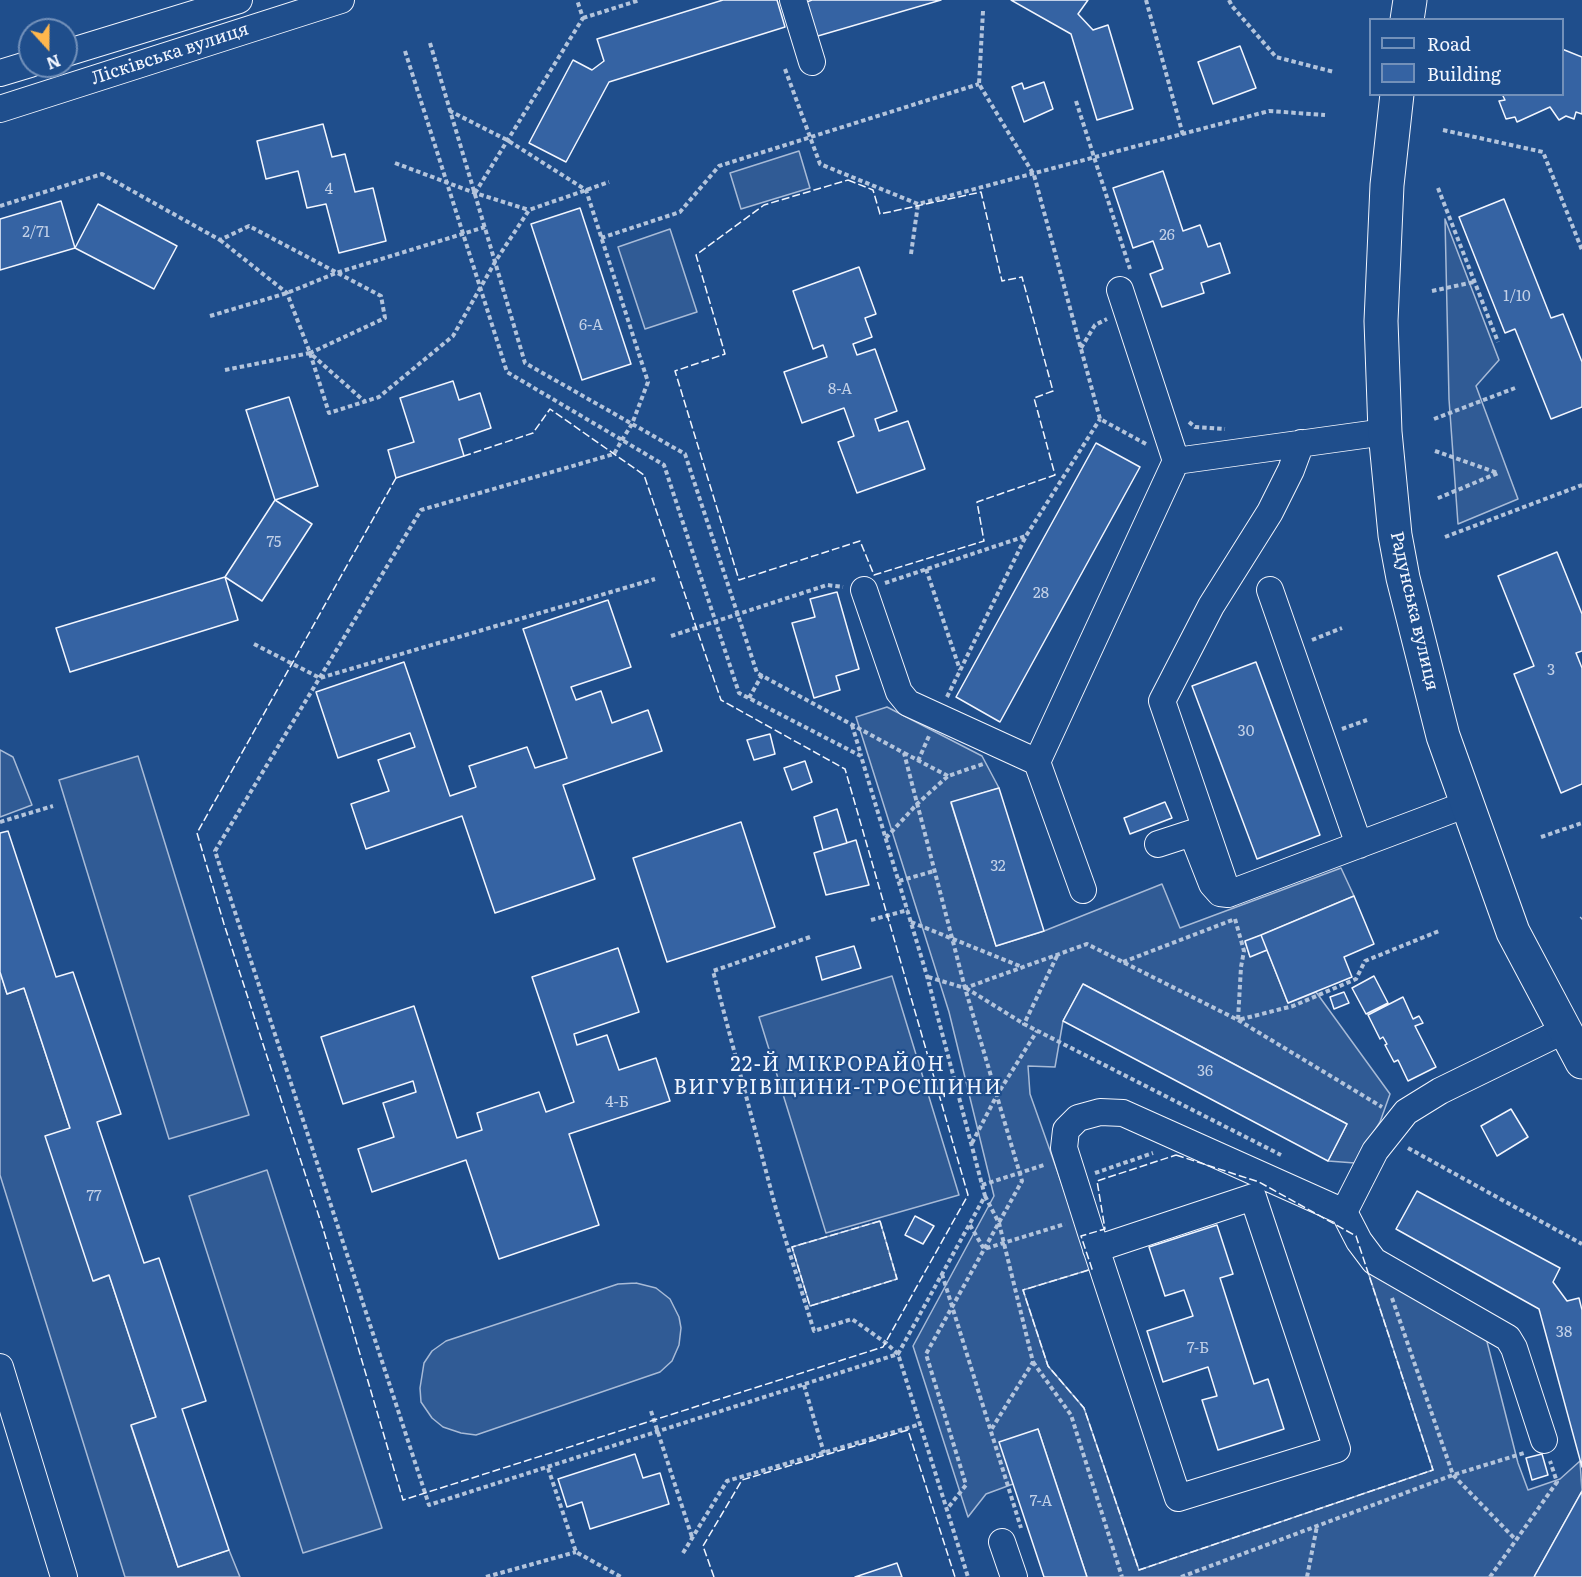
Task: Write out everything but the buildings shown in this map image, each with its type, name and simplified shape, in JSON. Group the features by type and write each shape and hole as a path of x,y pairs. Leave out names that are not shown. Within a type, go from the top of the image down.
{"main road":[{"path":"1407,18 1410,0"},
{"name":"Радунська вулиця","path":"1397,96 1387,185 1381,321 1385,432 1395,535 1403,578 1443,736 1513,932 1582,1062"}],"street":[{"name":"Лісківська вулиця","path":"78,48 186,8 239,0"},
{"name":"Лісківська вулиця","path":"0,109 341,0"},
{"path":"793,0 812,62"},
{"path":"0,73 18,68"},
{"path":"1026,757 1176,461 1126,290"},
{"path":"1176,461 1385,432"},
{"path":"1228,894 1162,701 1212,606 1269,512 1291,471 1301,443"},
{"path":"864,590 899,692 908,703 1026,757 1083,890"},
{"path":"1270,590 1359,845"},
{"path":"1158,844 1192,833 1212,884 1220,893 1228,894 1467,804"},
{"path":"1344,1212 1375,1150 1406,1112 1440,1091 1565,1030"},
{"path":"1096,1249 1253,1197 1337,1449 1178,1498 1096,1249 1064,1148 1066,1130 1078,1118 1100,1112 1123,1113 1344,1212 1363,1248 1374,1261 1508,1338 1514,1348 1544,1443"},
{"path":"0,1367 63,1577"},
{"path":"1012,1537 1014,1577"}],"path":[{"path":"578,0 582,18"},
{"path":"475,193 582,18 640,0"},
{"path":"1146,0 1183,135"},
{"path":"1229,0 1276,57 1334,72"},
{"path":"983,11 979,84 1034,174 1100,419 1176,461"},
{"path":"430,43 525,363 685,454 757,672 948,776"},
{"path":"405,51 507,372 664,465 739,693 861,756"},
{"path":"785,69 820,164 918,204 1269,111 1326,115"},
{"path":"601,238 680,212 719,166 979,84"},
{"path":"1076,101 1095,158 1126,290 1095,325 1081,349"},
{"path":"450,111 507,140 585,190 648,382 632,424 614,454 421,510 215,851 429,1505 898,1354 985,1196"},
{"path":"1443,130 1543,152 1582,250"},
{"path":"395,163 475,193 529,210 609,182"},
{"path":"0,206 102,174 220,240 286,293 310,353 329,413 379,397 453,336 495,262 529,210"},
{"path":"1438,188 1498,342"},
{"path":"911,254 918,204"},
{"path":"220,240 249,226 381,296 385,318 310,353 225,370"},
{"path":"210,316 286,293 336,273 485,227"},
{"path":"1432,291 1474,282"},
{"path":"310,353 365,401"},
{"path":"1434,419 1515,388"},
{"path":"918,761 937,717 1026,536 1100,419"},
{"path":"1188,421 1195,427 1235,428"},
{"path":"1435,451 1498,473 1436,499"},
{"path":"1446,537 1582,485"},
{"path":"926,569 960,670"},
{"path":"254,644 320,678 655,579"},
{"path":"1290,648 1342,628"},
{"path":"749,698 762,675"},
{"path":"852,725 927,976 985,1196 999,1223 1033,1362 1071,1415 1122,1577"},
{"path":"904,753 965,988 1022,1181 926,1354 966,1485 947,1509"},
{"path":"886,838 917,804 948,776 1026,757"},
{"path":"0,822 53,807"},
{"path":"1541,837 1582,823"},
{"path":"899,881 934,870"},
{"path":"871,920 908,910"},
{"path":"1235,919 1244,951 1240,967 1238,1020"},
{"path":"911,922 1023,967"},
{"path":"1238,1020 1293,1006 1356,980 1365,961 1439,931"},
{"path":"810,938 713,971 776,1209 814,1330 852,1319 898,1354 968,1577"},
{"path":"965,988 1088,944 1238,1020 1393,1127 1582,1244"},
{"path":"1024,1024 1058,955"},
{"path":"927,976 965,988 1037,1031 1291,1160"},
{"path":"972,1143 997,1095 1037,1031"},
{"path":"982,1185 1019,1173 1071,1169 1187,1141"},
{"path":"984,1250 1086,1217"},
{"path":"970,1225 984,1250"},
{"path":"1380,1264 1453,1475 1516,1540"},
{"path":"942,1274 991,1430 1012,1537"},
{"path":"991,1430 1033,1362"},
{"path":"804,1385 824,1453"},
{"path":"651,1411 692,1537"},
{"path":"683,1553 727,1481 921,1424"},
{"path":"1181,1577 1544,1443 1557,1482 1490,1577"},
{"path":"548,1468 576,1552 621,1577"},
{"path":"1307,1577 1317,1526"},
{"path":"486,1577 576,1552"}],"shaded area":[{"path":"799,151 810,188 741,209 730,173"},
{"path":"1445,219 1499,360 1476,386 1518,499 1458,524 1449,399"},
{"path":"670,229 697,312 645,329 618,247"},
{"path":"887,707 982,756 999,788 951,803 996,946 1044,931 1162,884 1180,928 1341,868 1354,896 1245,942 1250,956 1267,950 1288,1003 1316,992 1390,1094 1380,1122 1355,1163 1328,1161 1347,1124 1083,984 1063,1021 1055,1067 1028,1066 1030,1094 1092,1269 1023,1290 1048,1366 1084,1408 1139,1570 1433,1470 1368,1272 1485,1334 1518,1463 1528,1490 1560,1479 1580,1461 1582,1491 1534,1577 1087,1577 1038,1429 1013,1484 986,1494 968,1517 913,1346 994,1196 949,1012 856,717"},
{"path":"0,750 13,757 32,805 0,817"},
{"path":"138,756 249,1115 169,1139 59,780"},
{"path":"0,972 7,994 24,988 70,1128 94,1281 109,1275 156,1417 131,1426 178,1567 229,1550 240,1577 125,1577 0,1175"},
{"path":"892,976 959,1195 826,1233 759,1017"},
{"path":"267,1170 382,1528 303,1553 189,1196"},
{"path":"880,1221 897,1279 810,1306 792,1247"},
{"path":"636,1283 656,1288 670,1299 679,1317 681,1328 679,1345 672,1361 660,1372 476,1435 443,1427 432,1418 421,1402 420,1388 424,1363 432,1351 446,1341 618,1284"}],"fence":[{"path":"848,180 873,190 880,214 981,192 1002,281 1022,277 1053,391 1034,398 1055,475 977,502 984,541 874,575 860,541 739,580 675,371 725,354 696,255 764,205 848,180"},
{"path":"396,478 197,833 224,924 324,1232 403,1500 883,1347 968,1195 845,769 721,700 644,475 550,409 533,433 464,456"},
{"path":"1176,1155 1259,1182 1356,1236 1433,1470 1139,1570 1084,1408 1048,1366 1023,1290 1092,1269 1081,1236 1105,1229 1097,1181 1176,1155"},
{"path":"880,1221 897,1279 810,1306 792,1247 880,1221"},
{"path":"714,1577 703,1546 742,1480 908,1430 955,1577"}],"district":[{"name":"22-Й МІКРОРАЙОН ВИГУРІВЩИНИ-ТРОЄЩИНИ","path":"838,1076"}]}
